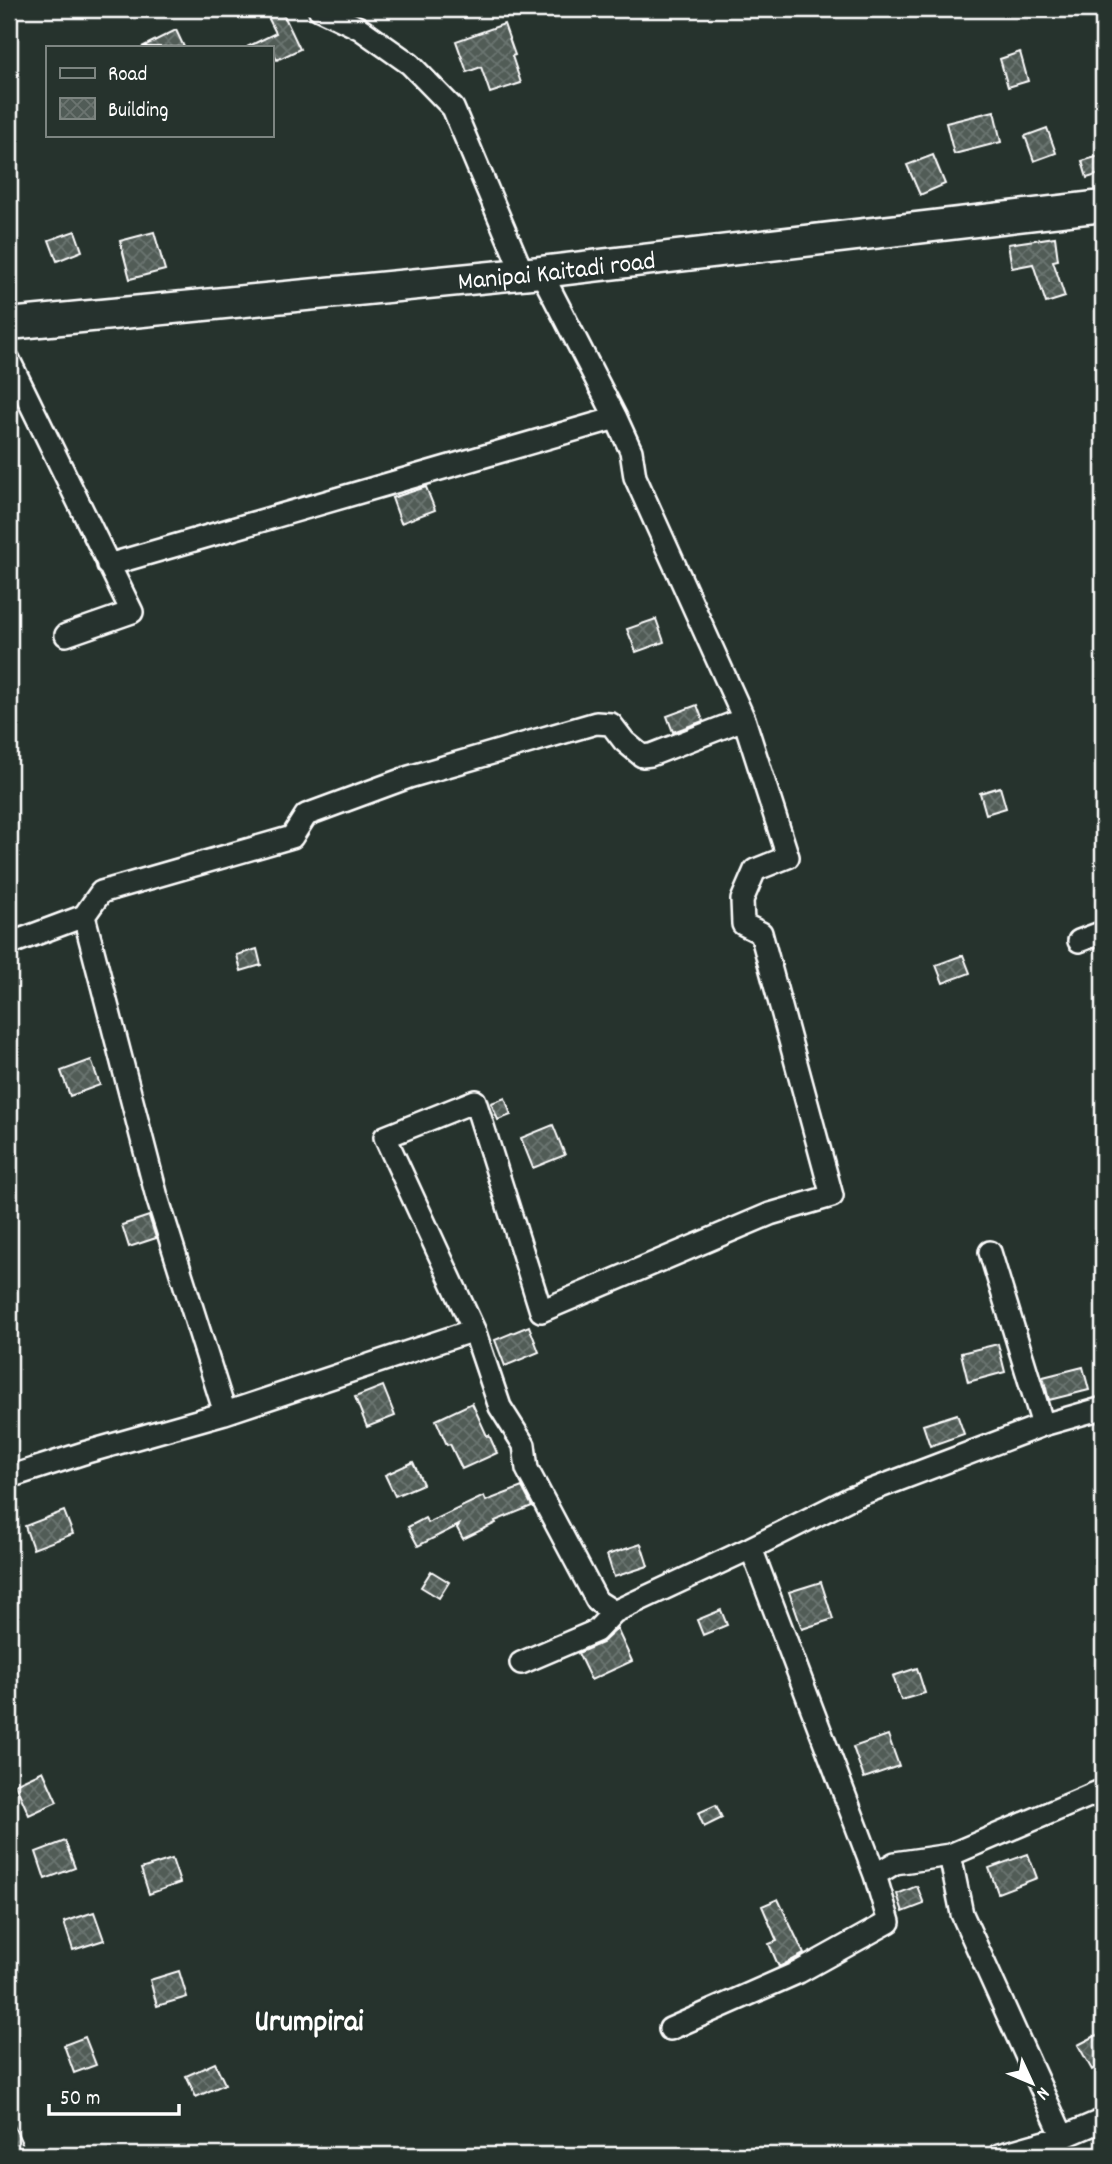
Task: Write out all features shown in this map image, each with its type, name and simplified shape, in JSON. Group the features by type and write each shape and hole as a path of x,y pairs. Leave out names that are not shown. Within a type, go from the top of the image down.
{"main road":[{"name":"Manipai Kaitadi road","path":"9,324 532,273 1103,206"}],"street":[{"path":"319,9 359,29 410,64 453,108 532,273 616,418 631,451 635,477 744,719 788,857 755,870 742,900 743,924 761,933 832,1196 770,1214 541,1311 475,1101 385,1137 474,1329 500,1407 524,1446 527,1469 597,1601 614,1612"},
{"path":"9,360 132,612 66,635"},
{"path":"108,565 616,418"},
{"path":"9,944 84,916 101,892 292,836 306,815 423,773 596,723 611,724 624,741 642,756 652,755 744,719"},
{"path":"84,916 157,1197 225,1413"},
{"path":"1079,941 1103,932"},
{"path":"990,1252 1043,1425"},
{"path":"9,1477 225,1413 474,1329"},
{"path":"521,1662 596,1631 614,1612 850,1498 1043,1425 1103,1408"},
{"path":"670,2029 799,1972 889,1922 875,1875 751,1548"},
{"path":"875,1875 895,1863 950,1855 1103,1790"},
{"path":"950,1855 962,1914 1063,2137"},
{"path":"999,2155 1063,2137 1103,2120"}],"building":[{"path":"264,9 281,9 300,49 277,60 273,46 249,46 276,33"},
{"path":"504,24 521,83 490,93 481,67 467,72 456,41"},
{"path":"176,30 184,46 144,46"},
{"path":"1020,52 1028,81 1008,87 1000,59"},
{"path":"994,111 1001,142 954,154 946,123"},
{"path":"1047,128 1056,153 1034,161 1025,136"},
{"path":"933,155 945,184 920,195 907,165"},
{"path":"1103,155 1103,173 1087,178 1082,161"},
{"path":"75,231 82,251 57,261 49,240"},
{"path":"154,232 165,270 130,279 120,241"},
{"path":"1055,237 1058,260 1053,261 1065,297 1046,303 1033,264 1012,268 1008,244"},
{"path":"426,487 435,510 401,523 392,498"},
{"path":"656,619 664,642 636,652 627,629"},
{"path":"697,705 703,721 673,732 667,716"},
{"path":"1000,787 1006,808 986,814 980,793"},
{"path":"257,949 261,965 241,971 237,955"},
{"path":"963,955 970,973 943,983 936,965"},
{"path":"91,1060 100,1085 70,1096 61,1071"},
{"path":"505,1098 511,1115 498,1120 491,1103"},
{"path":"553,1125 565,1155 533,1168 521,1138"},
{"path":"149,1216 156,1238 129,1247 122,1225"},
{"path":"529,1326 539,1352 505,1366 495,1340"},
{"path":"998,1344 1005,1372 968,1382 961,1353"},
{"path":"1083,1367 1089,1390 1049,1400 1043,1377"},
{"path":"383,1386 395,1416 367,1427 355,1397"},
{"path":"472,1403 497,1453 462,1469 436,1420"},
{"path":"957,1414 964,1434 930,1446 923,1425"},
{"path":"413,1462 423,1484 395,1496 385,1475"},
{"path":"522,1487 532,1506 495,1521 496,1523 463,1539 457,1528 459,1525 418,1546 408,1527 425,1518 428,1523 484,1496 486,1501"},
{"path":"64,1511 73,1534 33,1549 25,1526"},
{"path":"641,1544 648,1566 614,1577 607,1555"},
{"path":"431,1571 449,1582 439,1598 421,1587"},
{"path":"821,1582 833,1619 802,1629 789,1592"},
{"path":"721,1610 727,1625 703,1635 697,1620"},
{"path":"617,1629 632,1661 591,1680 578,1653 602,1643"},
{"path":"917,1668 925,1693 901,1700 893,1676"},
{"path":"888,1735 899,1766 864,1778 853,1747"},
{"path":"43,1771 57,1802 29,1815 15,1784"},
{"path":"716,1805 722,1818 704,1827 698,1813"},
{"path":"65,1841 75,1868 45,1879 36,1852"},
{"path":"1028,1854 1037,1878 998,1893 989,1868"},
{"path":"172,1859 180,1883 149,1894 141,1869"},
{"path":"917,1886 924,1904 903,1912 897,1894"},
{"path":"778,1899 804,1954 779,1967 769,1944 777,1941 762,1906"},
{"path":"94,1912 104,1940 73,1950 64,1922"},
{"path":"179,1971 187,1997 157,2006 150,1980"},
{"path":"1103,2032 1103,2064 1092,2070 1078,2045"},
{"path":"85,2037 96,2065 74,2073 64,2045"},
{"path":"215,2063 225,2084 196,2097 186,2076"},
{"path":"9,2115 26,2152 19,2155 9,2155"}],"district":[{"name":"Urumpirai","path":"309,2020"}]}
